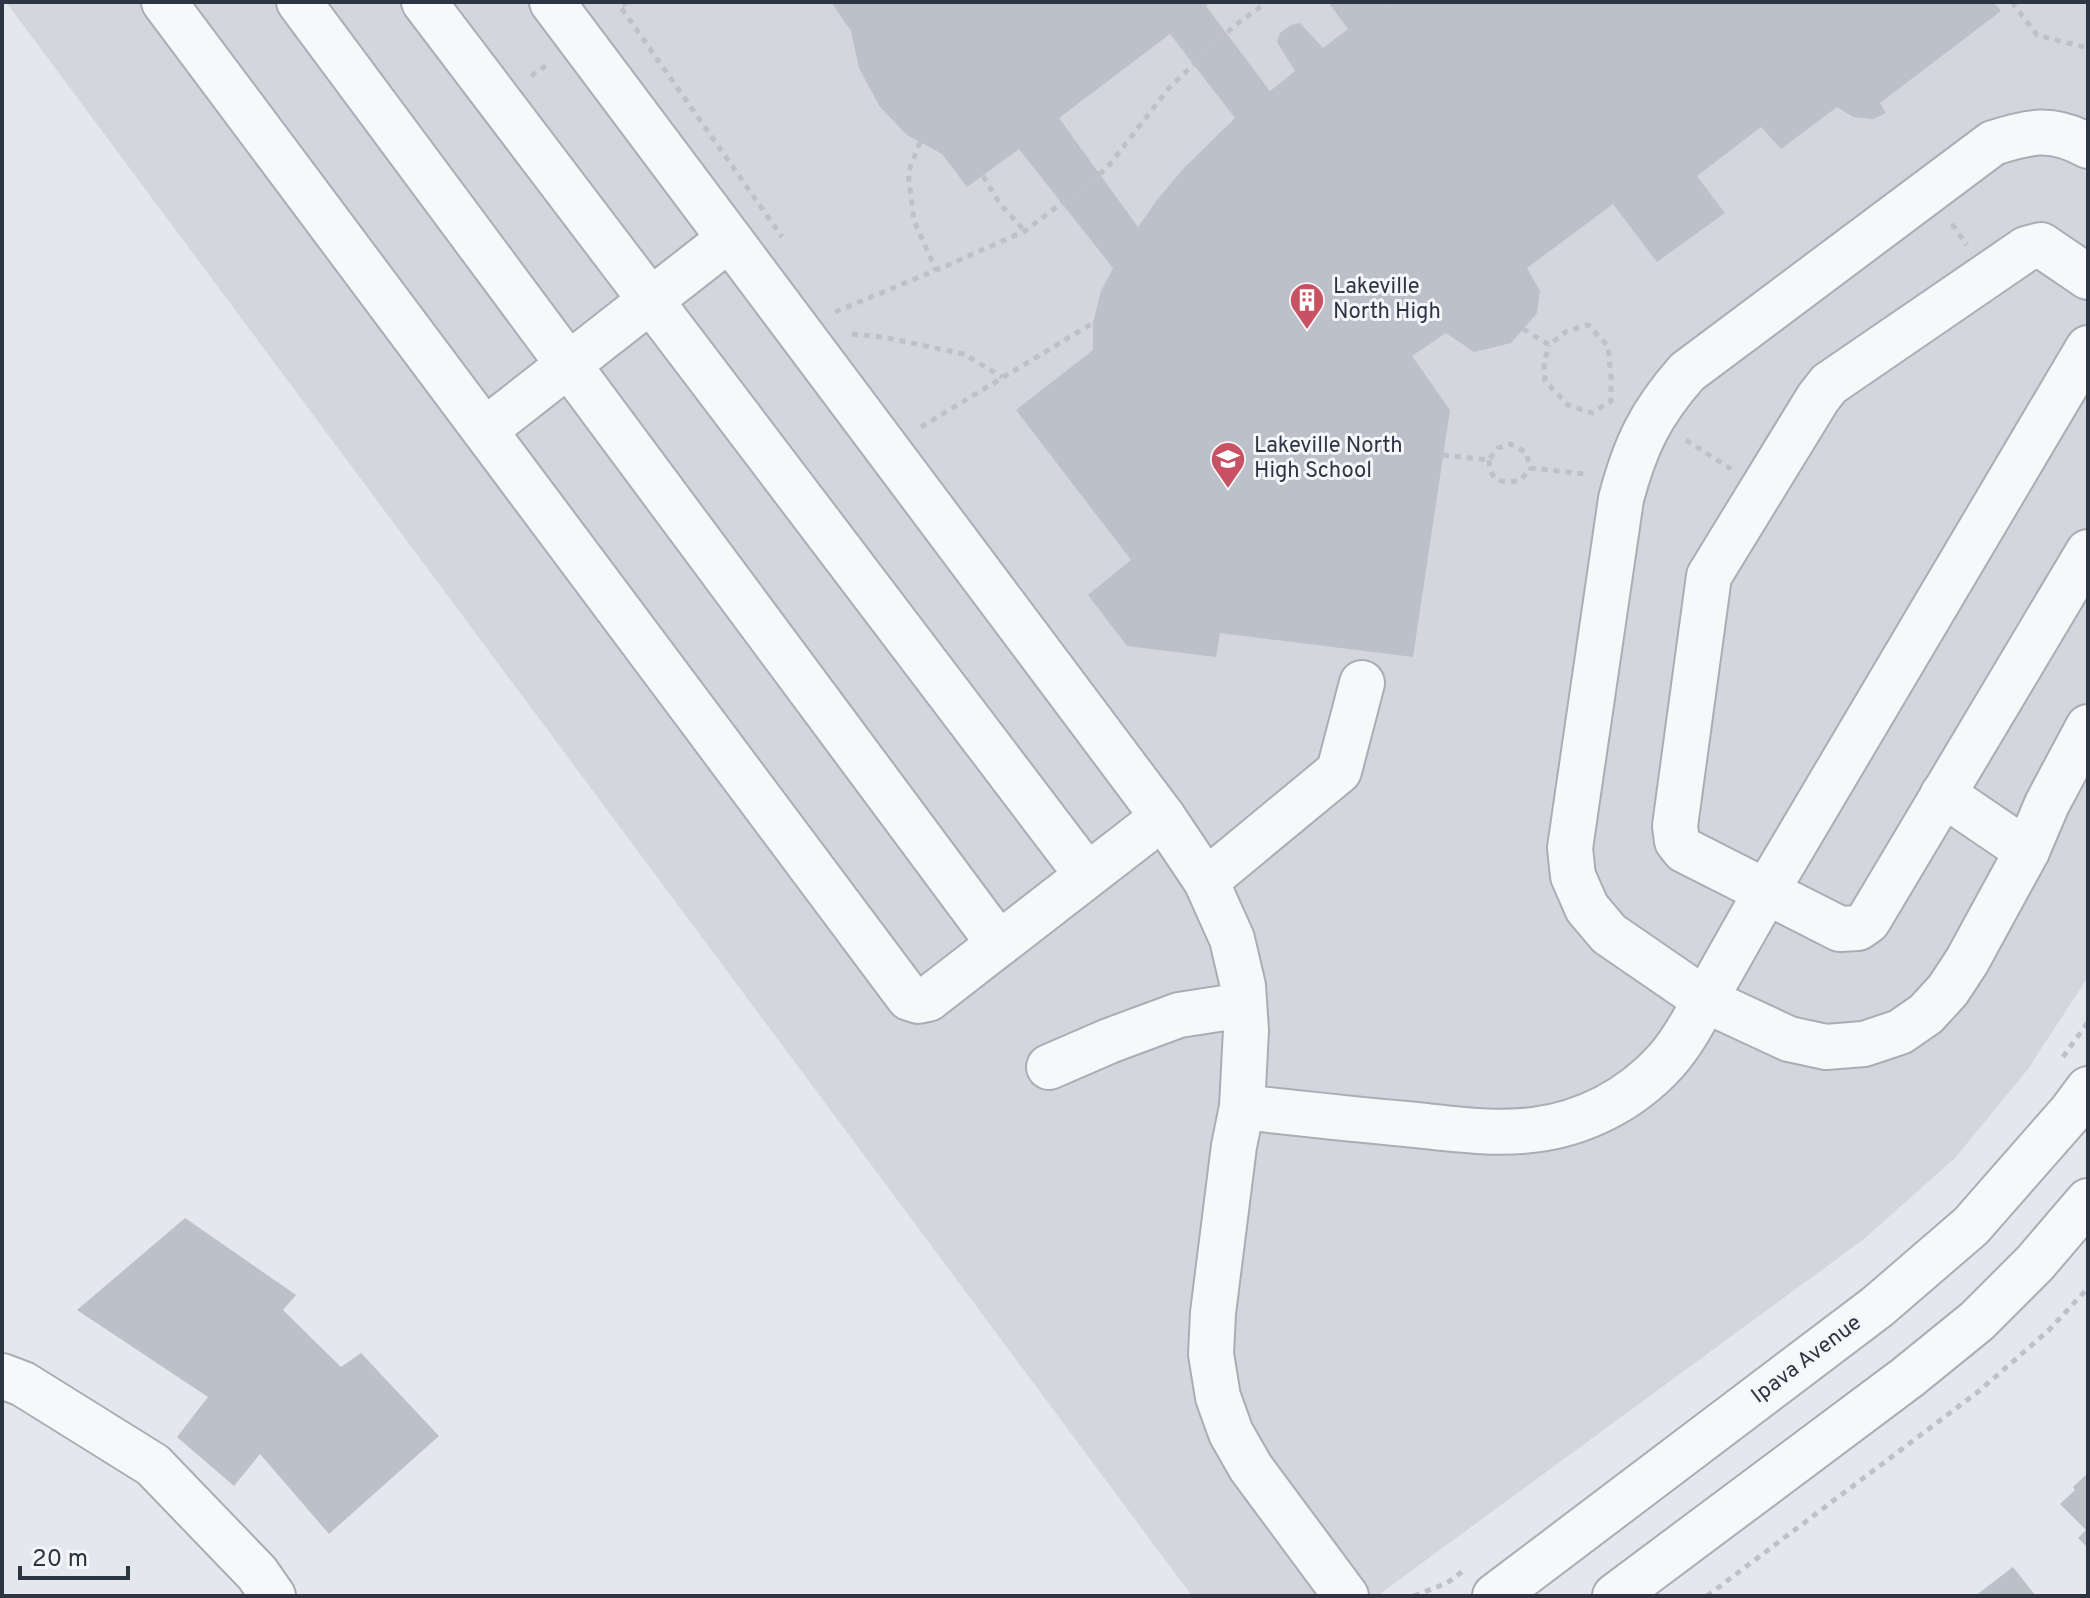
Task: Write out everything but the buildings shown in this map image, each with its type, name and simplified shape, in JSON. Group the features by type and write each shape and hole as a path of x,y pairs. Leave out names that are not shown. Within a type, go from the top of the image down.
{"street":[{"path":"164,2 909,998 918,1001 928,999 1163,817"},
{"path":"299,2 999,944"},
{"path":"424,2 1087,875"},
{"path":"552,2 1163,817 1206,881 1232,939 1243,986 1246,1030 1242,1107 1234,1146 1213,1313 1211,1354 1218,1397 1231,1433 1251,1468 1346,1596"},
{"path":"2088,146 2072,137 2043,131 2020,134 1993,143 1687,372 1665,396 1638,443 1621,499 1574,813 1570,848 1573,876 1587,908 1609,934 1705,1000 1789,1039 1826,1047 1864,1044 1900,1032 1926,1014 1948,990 2027,851 2047,804 2088,727"},
{"path":"485,430 729,239"},
{"path":"2088,277 2041,245 2026,249 1829,384 1818,398 1709,576 1675,826 1677,841 1684,850 1840,929 1858,928 1868,921 2088,552"},
{"path":"1242,1107 1475,1131 1535,1130 1570,1123 1607,1108 1646,1079 1666,1061 1691,1027 1766,892 2088,348"},
{"path":"1206,881 1339,771 1362,683"},
{"path":"2047,804 2088,778"},
{"path":"1943,794 2027,851"},
{"path":"1049,1067 1179,1015 1244,1005"},
{"name":"Ipava Avenue","path":"1484,1580 1877,1307 1971,1226 2071,1112 2071,1079"},
{"path":"1615,1596 1908,1377 1977,1321 2035,1263 2088,1201"},
{"path":"2,1376 23,1384 153,1465 257,1573 273,1596"}],"path":[{"path":"835,312 1025,231 1107,168 1168,89 1234,26 1267,2"},
{"path":"2012,2 2037,35 2088,48"},
{"path":"920,142 908,173 914,221 936,270"},
{"path":"983,176 1000,204 1025,231"},
{"path":"921,427 1093,323"},
{"path":"1588,325 1608,346 1611,401 1592,413 1568,405 1545,381 1544,363 1549,345 1567,331 1588,325"},
{"path":"1523,329 1549,345"},
{"path":"852,334 883,337 964,354 1002,377"},
{"path":"1680,437 1763,489"},
{"path":"1510,444 1526,452 1530,468 1521,480 1507,483 1496,480 1489,471 1489,460 1498,448 1510,444"},
{"path":"1443,455 1489,460"},
{"path":"1530,468 1585,474"},
{"path":"2071,1079 2088,1022"},
{"path":"1707,1596 1979,1391 2048,1331 2088,1288"},
{"path":"1414,1596 1447,1583 1484,1580"}],"shaded area":[{"name":"Lakeville North High School","path":"6,2 2088,2 2088,977 2028,1069 1955,1158 1864,1239 1377,1596 1192,1596"}],"place":[{"name":"Lakeville North High","path":"1307,331"},
{"name":"Lakeville North High School","path":"1228,490"}]}
